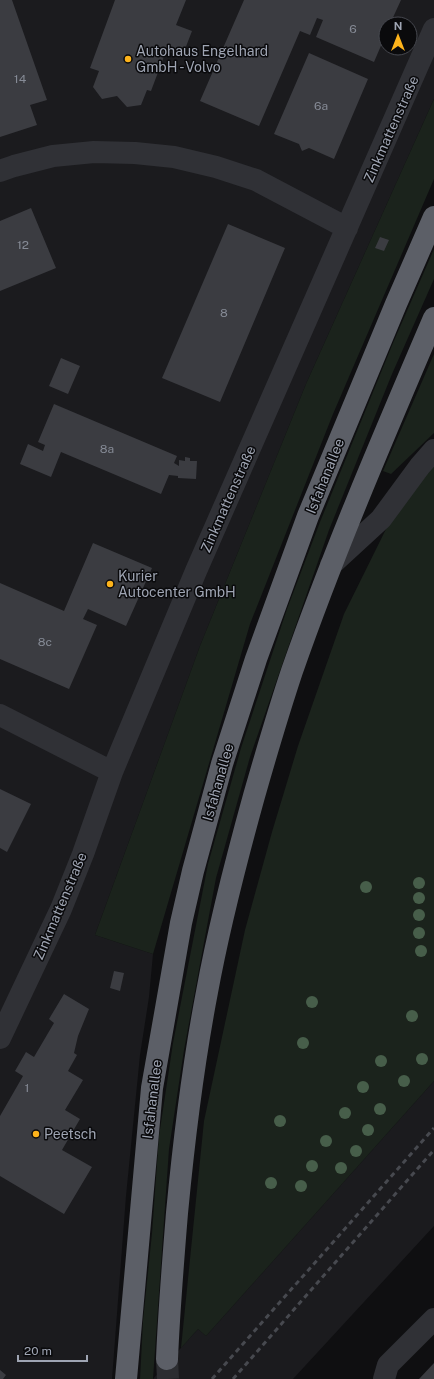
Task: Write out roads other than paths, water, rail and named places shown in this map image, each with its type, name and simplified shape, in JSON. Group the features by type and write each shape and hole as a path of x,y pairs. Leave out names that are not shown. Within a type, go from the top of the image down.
{"highway":[{"name":"Isfahanallee","path":"126,1379 152,1088 181,923 193,871 222,764 256,660 308,516 396,304 434,217"},
{"path":"167,1359 169,1306 184,1138 206,994 237,857 274,728 292,672 331,565 369,470 434,318"}],"street":[{"name":"Zinkmattenstraße","path":"0,1038 61,909 83,854 112,772 196,571 434,29"},
{"path":"0,171 53,156 94,152 135,153 174,158 216,168 256,180 347,228"},
{"path":"331,565 381,519 420,466 434,450"},
{"path":"0,715 112,772"},
{"path":"384,1379 388,1365 434,1319"}],"tunnel":[{"path":"167,1359 168,1379"}],"railway":[{"path":"212,1379 434,1128"},
{"path":"233,1379 434,1150"}],"place":[{"name":"Autohaus Engelhard GmbH - Volvo","path":"128,59"},
{"name":"Kurier Autocenter GmbH","path":"110,584"},
{"name":"Peetsch","path":"36,1134"}]}
